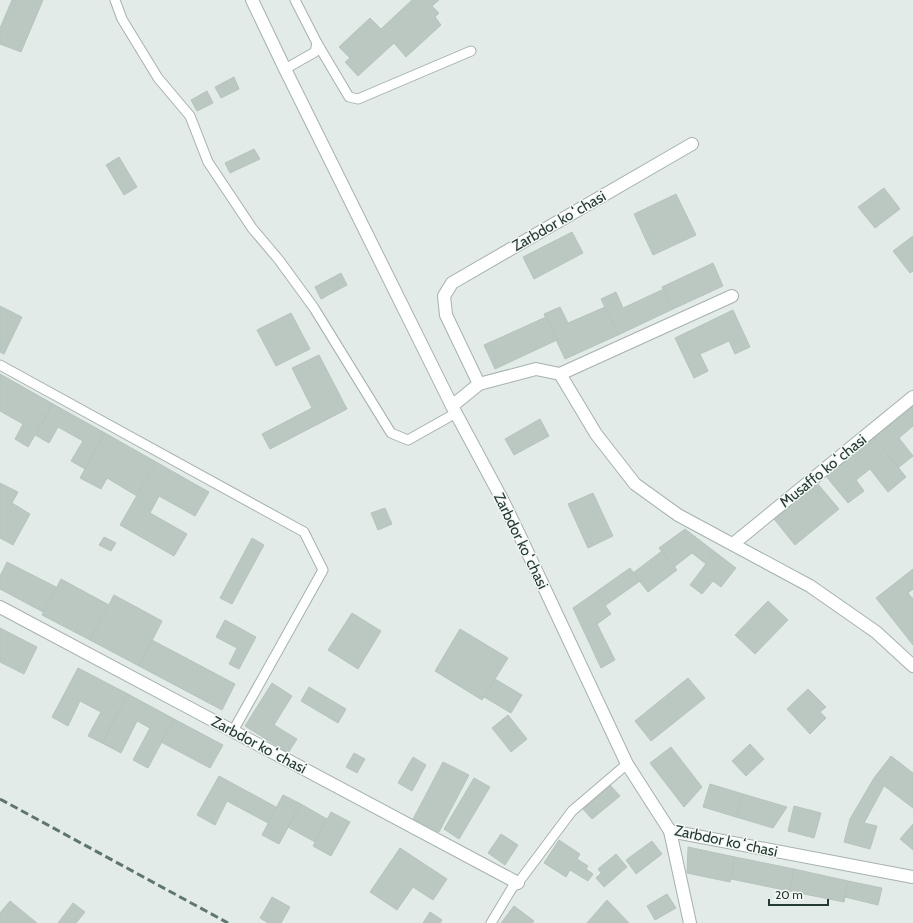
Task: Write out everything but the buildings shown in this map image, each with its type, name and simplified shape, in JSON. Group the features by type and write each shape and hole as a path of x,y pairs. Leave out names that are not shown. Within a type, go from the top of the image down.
{"street":[{"name":"Zarbdor koʻchasi","path":"252,0 454,409 512,521 627,764 670,831 913,877"},
{"name":"Zarbdor koʻchasi","path":"479,384 446,315 444,296 452,283 692,144"},
{"path":"454,409 479,384 536,369 560,374 732,296"},
{"path":"560,374 596,434 635,484 678,515 810,586 876,632 913,666"},
{"name":"Musaffo koʻchasi","path":"733,544 913,398"},
{"name":"Zarbdor koʻchasi","path":"0,607 518,883"},
{"path":"670,831 690,923"}],"lane":[{"path":"115,0 122,19 158,78 190,116 208,162 252,228 279,260 314,308 391,433 408,440 454,409"},
{"path":"296,0 317,43 349,97 358,99 471,51"},
{"path":"285,69 316,52 317,43"},
{"path":"0,365 304,532 323,570 233,731"},
{"path":"491,923 512,888 518,883 572,812 627,764"}],"railway":[{"path":"0,799 228,923"}]}
